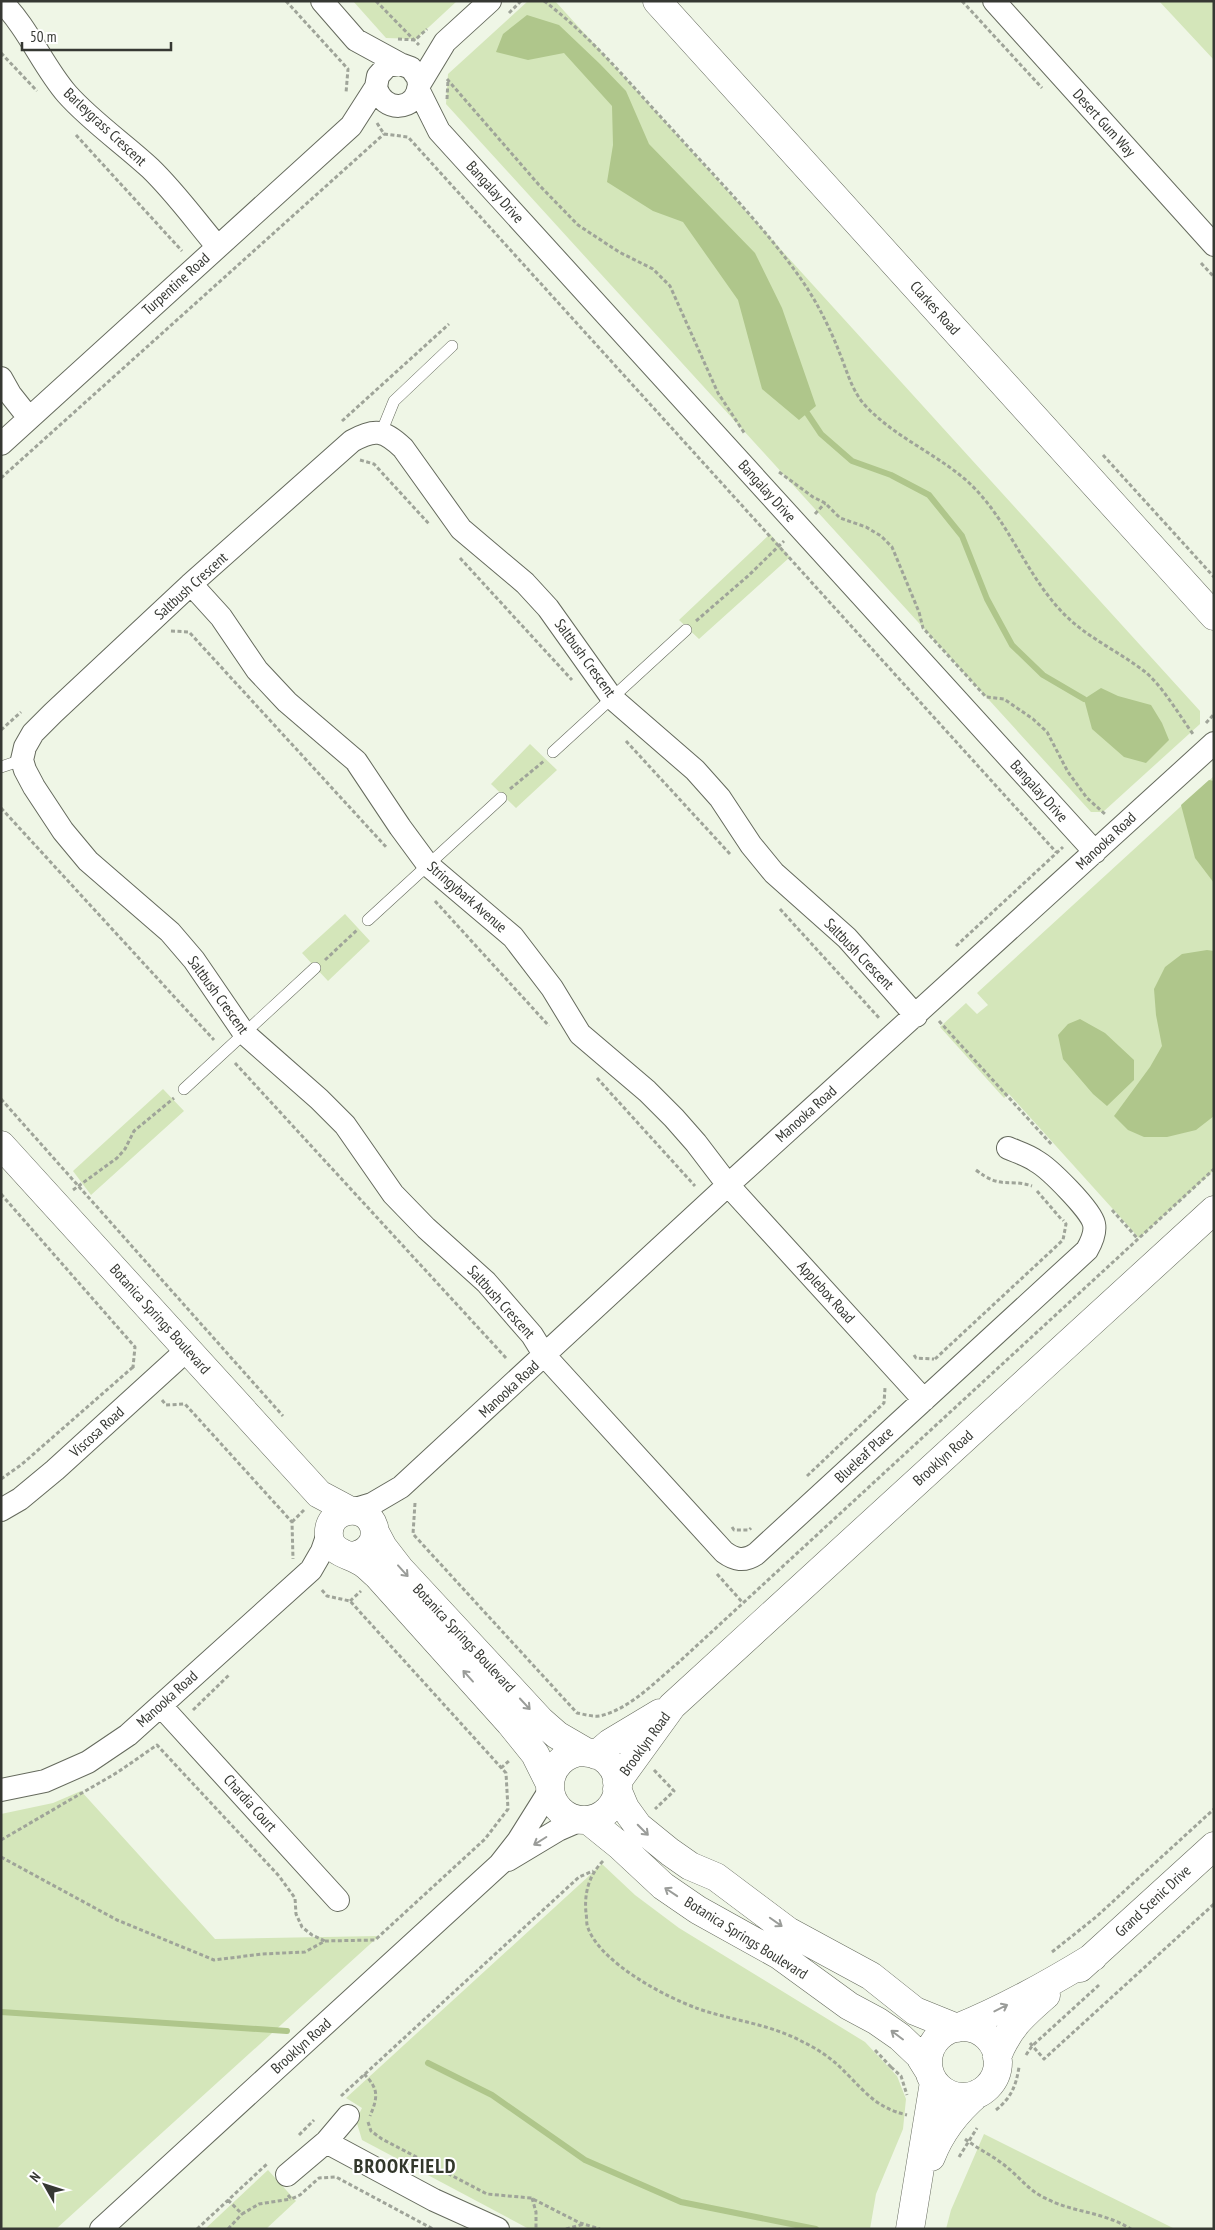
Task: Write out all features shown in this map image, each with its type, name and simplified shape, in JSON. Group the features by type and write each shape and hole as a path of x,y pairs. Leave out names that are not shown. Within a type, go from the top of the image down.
{"street":[{"name":"Barleygrass Crescent","path":"1,1 12,12 32,39 52,75 68,95 172,190 217,246"},
{"path":"322,1 356,40 415,72 419,87"},
{"path":"372,97 382,70 393,64 402,64 445,42 490,1"},
{"name":"Clarkes Road","path":"657,1 1214,616"},
{"name":"Desert Gum Way","path":"994,1 1214,245"},
{"path":"356,40 372,97"},
{"path":"398,106 413,100 445,42"},
{"name":"Bangalay Drive","path":"419,87 439,131"},
{"name":"Turpentine Road","path":"1,444 351,126 372,97 398,106"},
{"name":"Bangalay Drive","path":"398,106 439,131 1095,852"},
{"path":"1,378 10,394 29,418"},
{"name":"Saltbush Crescent","path":"545,1356 532,1336 486,1282 426,1228 393,1194 345,1126 332,1112 244,1033 194,960 170,932 88,861 63,831 24,770 12,764 33,733 192,584 347,446 368,432 381,433 393,438 403,448 462,529 525,583 548,608 612,698 695,770 720,798 751,845 774,873 847,938 916,1016"},
{"name":"Stringybark Avenue","path":"192,584 221,617 257,670 287,702 356,762 428,865 513,938 552,988 580,1034 647,1091 696,1143 722,1177"},
{"name":"Manooka Road","path":"1,1790 45,1781 88,1762 128,1736 309,1572 340,1520 401,1487 545,1356 722,1177 916,1016 1095,852 1204,739"},
{"name":"Botanica Springs Boulevard","path":"1,1145 188,1349 319,1494 340,1520"},
{"name":"Blueleaf Place","path":"545,1356 724,1552 733,1558 741,1560 750,1558 1087,1250 1092,1242 1094,1224 1089,1213 1050,1169 1036,1160 1008,1148"},
{"name":"Applebox Road","path":"722,1177 924,1400"},
{"name":"Brooklyn Road","path":"617,1785 637,1753 672,1706 1214,1210"},
{"name":"Viscosa Road","path":"1,1510 20,1499 55,1470 188,1349"},
{"name":"Manooka Road","path":"375,1530 401,1487"},
{"path":"366,1515 375,1530 372,1545 366,1551 350,1556 337,1551 332,1545 340,1520 366,1515"},
{"name":"Botanica Springs Boulevard","path":"375,1530 383,1547 400,1569 541,1721 557,1735 592,1754"},
{"name":"Manooka Road","path":"309,1572 350,1556"},
{"name":"Botanica Springs Boulevard","path":"350,1556 364,1563 377,1575 510,1722 535,1754 550,1787"},
{"name":"Chardia Court","path":"161,1706 338,1900"},
{"name":"Brooklyn Road","path":"592,1754 672,1706"},
{"path":"577,1753 592,1754 610,1765 617,1785 614,1800 608,1809 599,1816 584,1820 572,1818 557,1807 550,1787 552,1773 563,1760 577,1753"},
{"name":"Botanica Springs Boulevard","path":"617,1785 625,1808 638,1826 670,1852 690,1866 716,1877 788,1930 871,1976 915,2011 957,2028"},
{"name":"Brooklyn Road","path":"500,1864 550,1787"},
{"name":"Botanica Springs Boulevard","path":"584,1820 618,1845 663,1886 698,1910 779,1955 849,2006 877,2021 900,2037 919,2055 932,2077"},
{"name":"Brooklyn Road","path":"101,2229 500,1864 558,1830 584,1820"},
{"name":"Grand Scenic Drive","path":"937,2123 959,2110 983,2105 986,2088 993,2079 997,2069 1013,2060 1004,2038 1026,2012 1093,1957 1214,1846"},
{"name":"Grand Scenic Drive","path":"912,2218 937,2123 928,2059 931,2048 937,2039 946,2032 1012,2003 1061,1977 1093,1957"},
{"path":"957,2028 979,2031 988,2038 994,2047 1013,2060"},
{"path":"932,2077 942,2091 953,2096 965,2097 983,2105"},
{"path":"278,2176 326,2142 342,2108"},
{"path":"326,2142 434,2200 498,2229"}],"lane":[{"path":"381,433 394,401 452,346"},
{"path":"553,752 686,630"},
{"path":"368,920 501,798"},
{"path":"184,1089 315,968"}],"path":[{"path":"286,1 348,69 346,92 352,100 372,97 384,134"},
{"path":"376,1 420,46"},
{"path":"544,1 570,21 598,50 760,226 801,280 826,322 850,382 862,401 878,418 942,461 968,482 988,504 1042,588 1064,614 1091,636 1146,672 1204,739"},
{"path":"1,53 41,97"},
{"path":"442,73 540,186 578,224 619,252 653,270 670,286 718,393 746,435"},
{"path":"75,133 182,251"},
{"path":"1,478 384,134 408,137 1056,852"},
{"path":"347,446 361,462 374,464 434,529"},
{"path":"772,466 813,497 825,503 840,518 866,527 881,536 892,547 919,612 923,628 986,697 1004,699 1033,719 1047,732 1068,772 1087,798 1106,816 1113,809"},
{"path":"686,630 788,538"},
{"path":"453,550 572,681"},
{"path":"1204,739 1214,714"},
{"path":"625,739 732,857"},
{"path":"1187,742 1204,739"},
{"path":"501,798 514,784 535,770 553,752"},
{"path":"1,808 507,1359 532,1336"},
{"path":"779,908 880,1018 873,1025"},
{"path":"315,968 368,920"},
{"path":"939,1022 1056,1149"},
{"path":"79,1184 117,1158 125,1149 134,1131 184,1089"},
{"path":"1,1099 79,1184 283,1417"},
{"path":"401,1487 416,1503 413,1534 577,1713 599,1716 618,1708 640,1694 679,1662 1214,1169"},
{"path":"976,1170 997,1183 1033,1186 1063,1220 1081,1204"},
{"path":"691,1191 722,1177"},
{"path":"1,1194 136,1347 133,1367 21,1465 1,1479"},
{"path":"1107,1205 1138,1238"},
{"path":"909,1350 916,1358 934,1358"},
{"path":"1,1840 118,1772 157,1745 279,1876 295,1898 296,1914 302,1927 312,1935 325,1941 375,1940 485,1839 508,1809 506,1773 350,1601 327,1596 309,1572 293,1560 292,1522 185,1404 166,1405 133,1367"},
{"path":"637,1753 674,1791 638,1826"},
{"path":"342,2108 364,2074 579,1877 594,1870 618,1845"},
{"path":"1,1857 117,1920 214,1960 262,1954 305,1952 325,1941"},
{"path":"594,1870 585,1898 588,1928 603,1950 625,1970 672,1998 690,2006 767,2026 790,2035 825,2055 845,2072 876,2104 901,2114 937,2123 1008,2168 1043,2198 1064,2206 1109,2217 1131,2229"},
{"path":"983,2105 1005,2102 1016,2086 1013,2060 1032,2046"},
{"path":"364,2074 373,2083 377,2093 375,2104 368,2120 371,2131 487,2194 532,2198 585,2224 600,2229"},
{"path":"292,2141 321,2114"},
{"path":"958,2157 982,2122"},
{"path":"263,2168 278,2176"},
{"path":"263,2168 278,2176 291,2199"},
{"path":"197,2229 263,2168"},
{"path":"228,2229 242,2214 259,2204 291,2199 300,2195 319,2178 336,2177 433,2229"},
{"path":"532,2198 536,2212 536,2229"},
{"path":"228,2200 242,2214"},
{"path":"566,2229 585,2224"}],"shaded area":[{"path":"353,1 457,1 416,39 386,38"},
{"path":"528,1 555,1 1200,711 1200,724 1103,812 1091,812 446,104 448,74"},
{"path":"1159,1 1214,1 1214,60"},
{"path":"527,15 559,25 626,91 649,144 755,253 782,308 816,406 799,420 762,389 738,300 683,222 653,211 607,182 613,145 612,106 564,53 528,60 496,52 503,34"},
{"path":"770,534 790,557 699,639 679,620"},
{"path":"1101,688 1118,696 1151,705 1162,723 1169,740 1146,763 1124,757 1092,729 1084,699"},
{"path":"530,744 557,770 516,808 491,784"},
{"path":"1214,776 1214,1170 1139,1238 1009,1094 1004,1098 940,1027 966,1003 977,1014 988,1005 977,993"},
{"path":"1209,780 1214,781 1214,883 1195,858 1181,805"},
{"path":"345,914 370,941 328,981 302,953"},
{"path":"1207,950 1214,951 1214,1116 1196,1130 1167,1137 1144,1137 1128,1130 1114,1116 1150,1067 1162,1046 1156,1015 1154,989 1165,967 1182,954"},
{"path":"1080,1019 1105,1033 1134,1060 1134,1080 1107,1106 1093,1094 1063,1059 1058,1035 1068,1024"},
{"path":"163,1089 184,1111 91,1195 73,1171"},
{"path":"81,1791 215,1939 379,1936 56,2229 1,2229 1,1814 53,1803"},
{"path":"602,1864 635,1895 679,1928 865,2042 897,2076 906,2099 903,2129 876,2194 870,2229 529,2229 362,2140 356,2120 362,2108 346,2098"},
{"path":"984,2134 1175,2229 946,2229 951,2210"},
{"path":"268,2170 296,2201 266,2229 205,2229"}],"waterway":[{"path":"807,413 821,434 852,461 891,475 929,495 962,536 987,599 1012,645 1043,675 1084,699"},
{"path":"1,2012 287,2031"},
{"path":"428,2063 492,2095 585,2160 681,2202 816,2229"}],"district":[{"name":"BROOKFIELD","path":"405,2166"}]}
